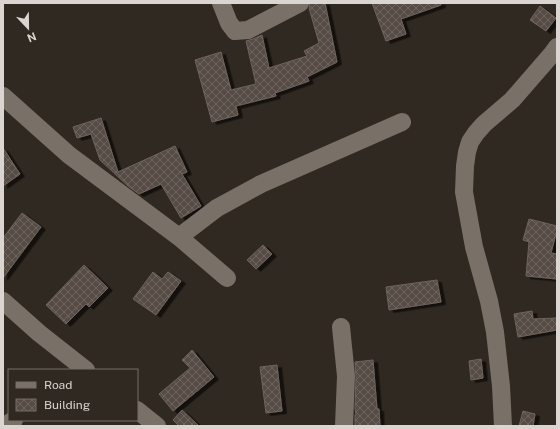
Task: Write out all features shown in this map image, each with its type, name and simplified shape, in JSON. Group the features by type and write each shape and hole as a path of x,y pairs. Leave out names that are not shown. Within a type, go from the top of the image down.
{"street":[{"path":"221,3 229,23 236,31 248,30 300,3"},
{"path":"503,426 501,386 495,332 489,301 474,247 464,192 465,166 470,142 476,133 484,124 512,100 557,47"},
{"path":"3,96 69,155 179,237 227,278"},
{"path":"179,237 217,208 261,184 402,122"},
{"path":"3,301 39,333 85,369"},
{"path":"341,327 346,376 344,426"},
{"path":"138,411 157,426"}],"building":[{"path":"310,3 325,3 337,62 307,77 309,81 275,93 276,96 236,106 238,115 212,122 195,60 221,52 231,90 256,84 246,41 262,35 269,68 307,56 304,51 319,43 309,8"},
{"path":"372,3 441,3 441,5 401,19 406,34 386,41"},
{"path":"540,6 556,18 546,31 530,20"},
{"path":"101,118 118,172 175,146 187,172 182,174 201,206 181,218 161,184 139,194 128,186 100,160 91,134 77,138 73,127"},
{"path":"3,148 20,174 3,186"},
{"path":"22,213 41,227 3,278 3,238"},
{"path":"529,219 557,226 551,253 557,254 557,279 526,276 529,242 523,240"},
{"path":"263,245 272,254 256,269 247,260"},
{"path":"84,265 108,288 89,307 86,304 66,324 46,305"},
{"path":"153,272 162,279 168,272 181,281 156,315 133,299"},
{"path":"437,280 441,302 389,310 386,287"},
{"path":"532,311 533,319 557,318 557,330 518,337 514,314"},
{"path":"192,350 214,377 173,411 159,394 190,368 182,360"},
{"path":"481,359 483,378 471,380 469,361"},
{"path":"373,360 380,426 355,426 355,362"},
{"path":"277,365 282,411 266,413 260,367"},
{"path":"182,410 199,426 179,426 173,420"},
{"path":"523,411 535,414 533,426 519,426"}]}
